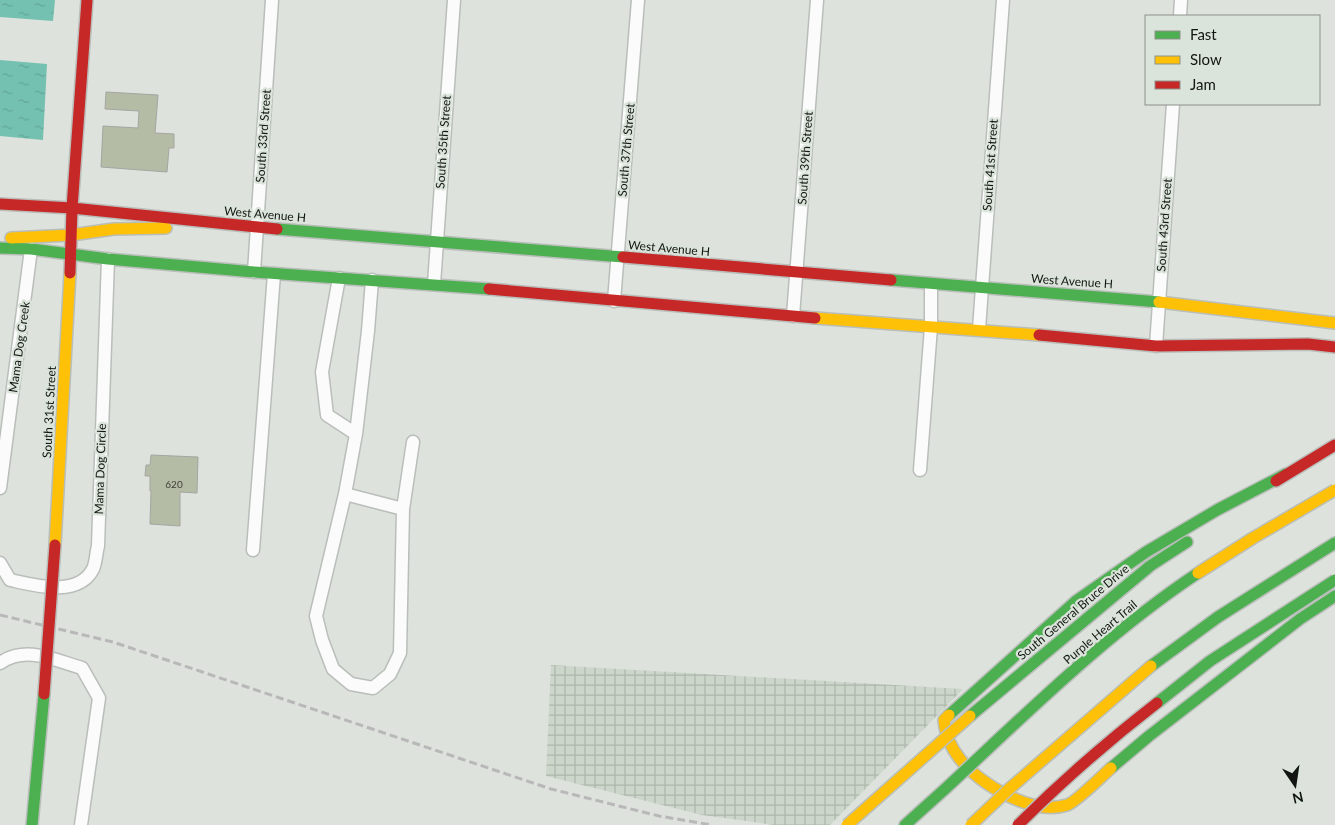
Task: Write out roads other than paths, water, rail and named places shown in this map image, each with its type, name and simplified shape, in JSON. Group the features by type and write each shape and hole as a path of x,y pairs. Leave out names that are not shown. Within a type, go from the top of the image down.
{"main road":[{"name":"South 31st Street","path":"32,825 55,545 72,208 87,0"},
{"name":"West Avenue H","path":"0,204 72,208 257,227 1158,302 1335,322"},
{"path":"0,239 114,229 166,228 181,220"},
{"path":"0,248 32,249 108,259 274,274 434,284 793,316 979,329 1156,346 1308,344 1335,348"},
{"path":"1308,344 1327,352 1335,359"},
{"name":"South General Bruce Drive","path":"847,825 970,716 1150,566 1286,474 1335,445"},
{"path":"1286,474 1217,510 1154,548 1076,601 944,720 945,731 958,758 981,780 1000,792 1027,803 1049,808 1069,805 1149,736 1300,620 1335,596"},
{"name":"Purple Heart Trail","path":"906,825 1052,691 1167,596 1232,552 1335,490"},
{"path":"972,825 1009,790 1151,666 1218,617 1335,543"},
{"path":"1018,825 1046,797 1125,728 1210,661 1335,580"}],"street":[{"name":"South 33rd Street","path":"254,272 272,0"},
{"name":"South 35th Street","path":"434,284 454,0"},
{"name":"South 37th Street","path":"614,301 638,0"},
{"name":"South 39th Street","path":"793,316 817,0"},
{"name":"South 41st Street","path":"979,329 1003,0"},
{"path":"1180,15 1181,0"},
{"name":"South 43rd Street","path":"1156,346 1173,105"},
{"name":"Mama Dog Creek","path":"3,444 32,249"},
{"name":"Mama Dog Circle","path":"0,563 10,580 44,587 72,586 85,578 93,568 98,546 108,259"},
{"path":"253,550 274,274"},
{"path":"339,278 322,372 327,416 356,434"},
{"path":"372,280 356,434 346,494 316,616 322,640 333,669 351,684 372,688 390,674 400,653 403,509 413,442"},
{"path":"920,470 931,327 931,284"},
{"path":"0,488 3,444"},
{"path":"346,494 403,509"},
{"path":"0,663 9,657 31,654 82,668 99,698 81,825"}],"water":[{"path":"0,0 55,0 53,21 0,17"},
{"path":"0,60 47,64 43,140 0,136"}],"railway":[{"path":"0,615 113,642 551,789 659,816 712,825"}]}
